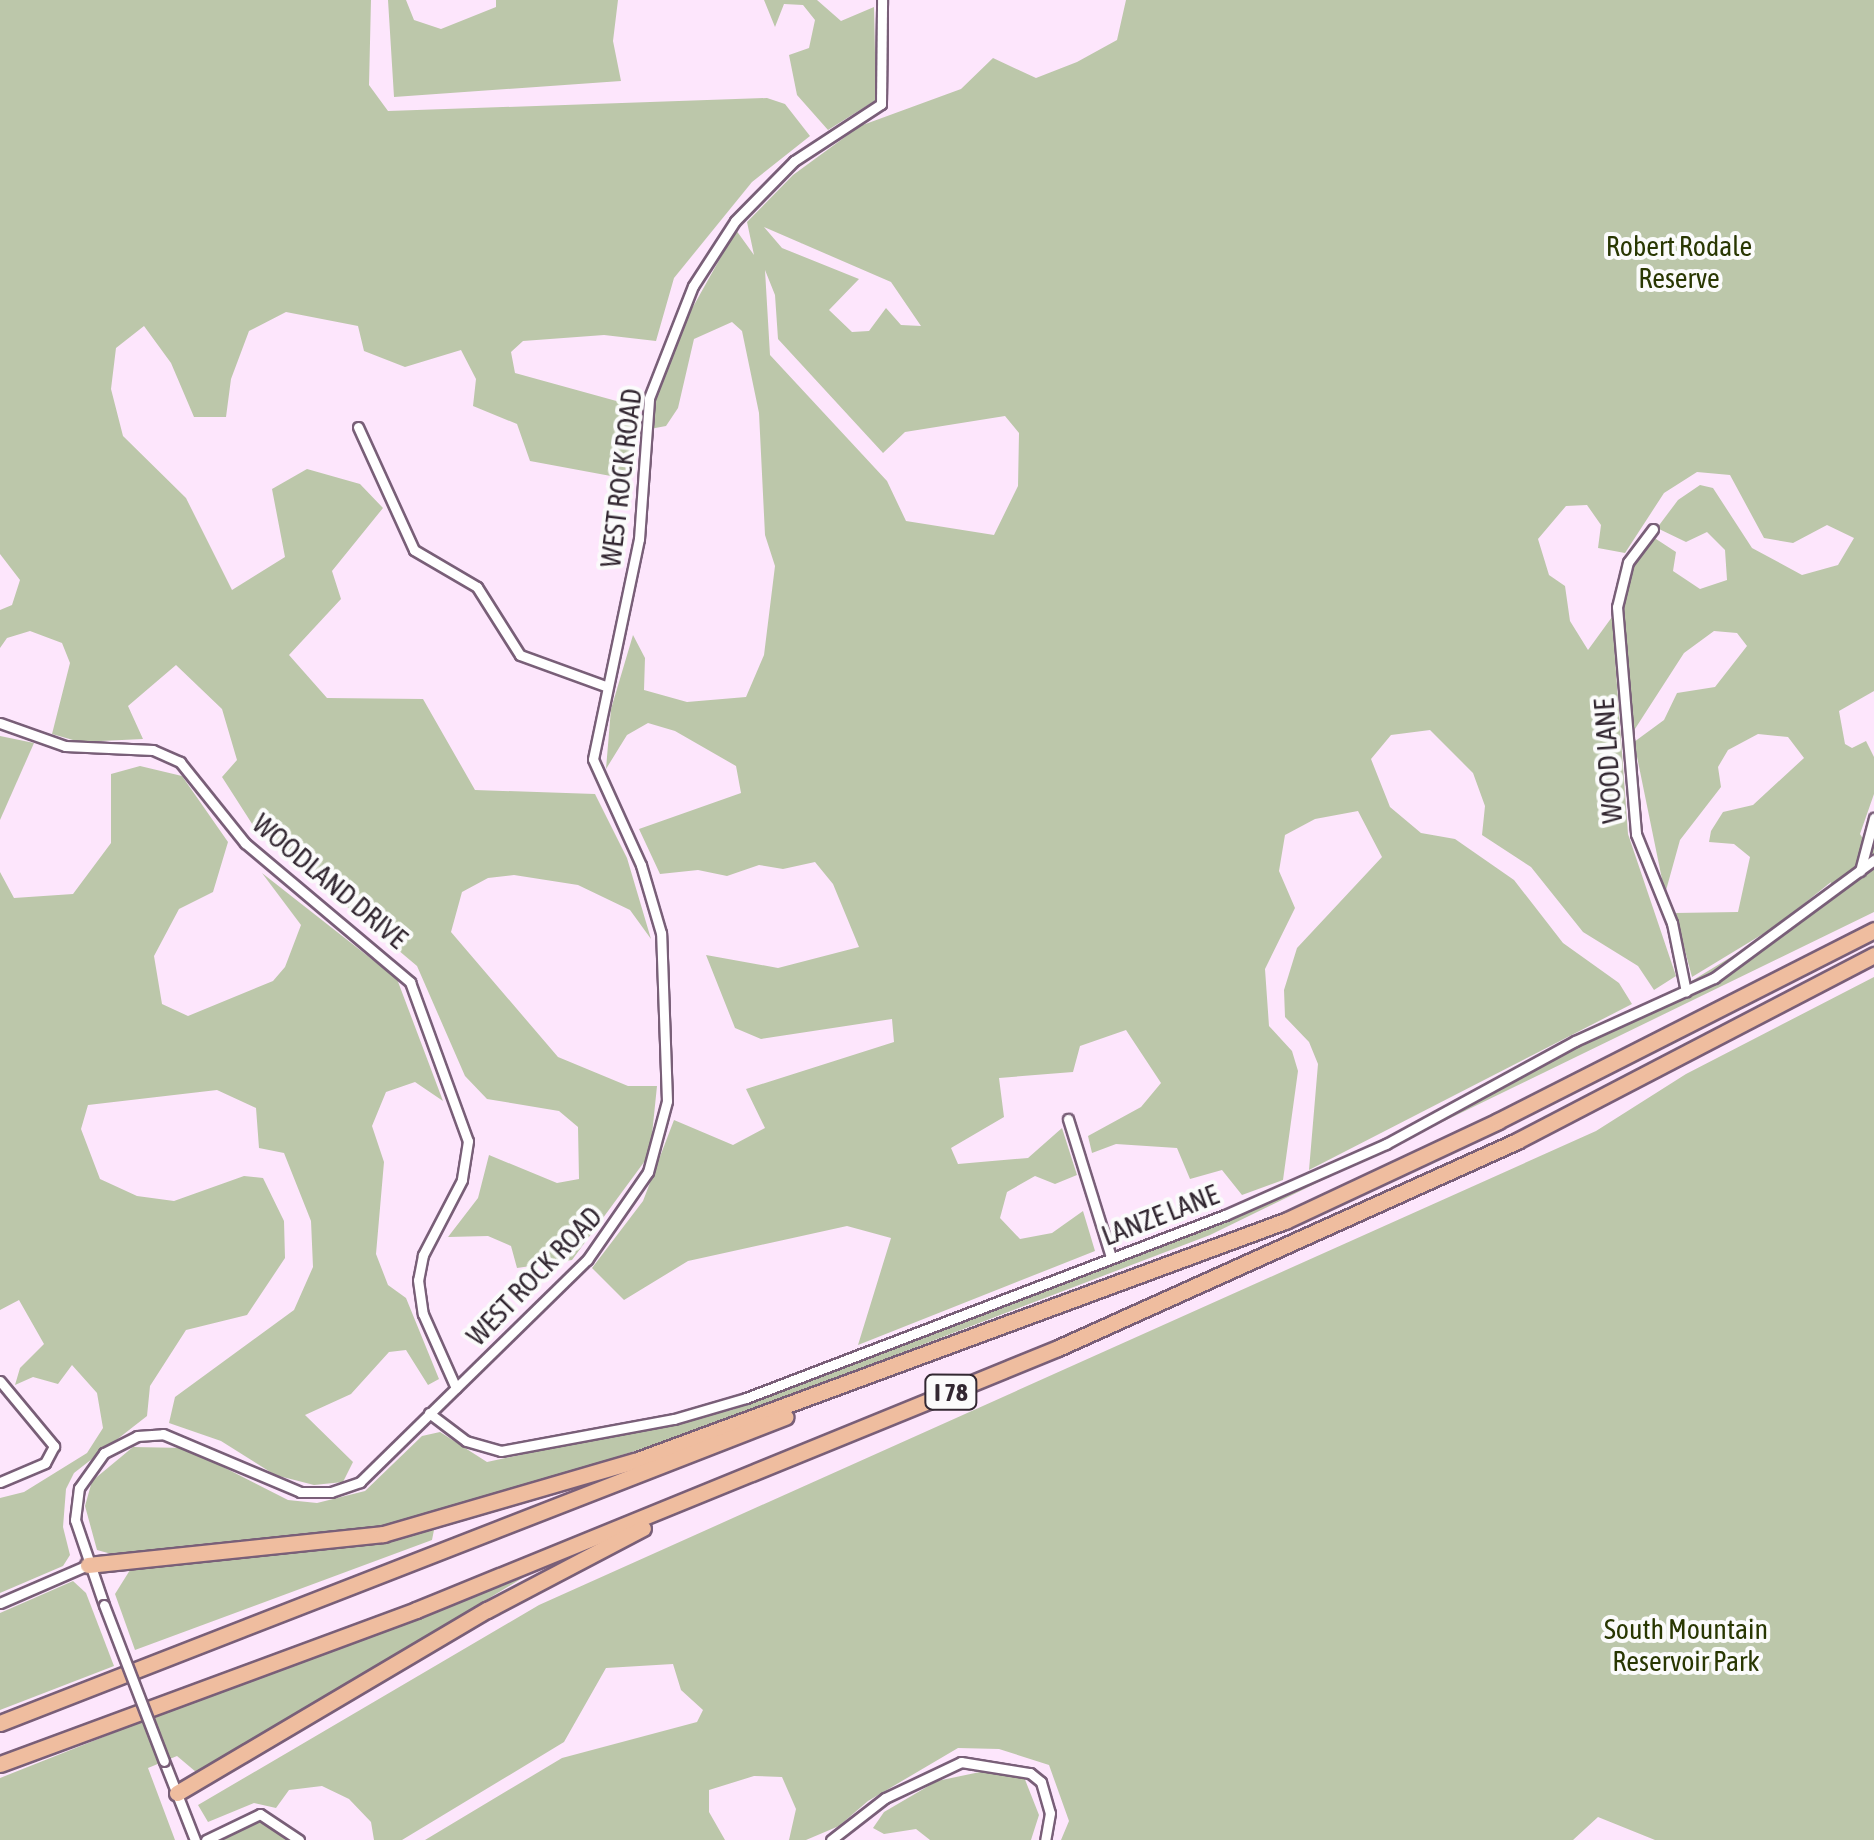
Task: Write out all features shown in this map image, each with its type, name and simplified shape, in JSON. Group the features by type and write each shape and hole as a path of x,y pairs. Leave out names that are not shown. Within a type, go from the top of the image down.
{"highway":[{"name":"I 78","path":"0,1722 446,1554 1372,1180 1874,930"},
{"name":"I 78","path":"0,1764 416,1610 1058,1348 1517,1140 1874,955"},
{"path":"88,1565 346,1540 437,1521 635,1460 1086,1296"},
{"path":"177,1794 594,1552 1058,1348"}],"street":[{"name":"WEST ROCK ROAD","path":"195,1840 88,1565 75,1520 79,1488 104,1453 124,1440 178,1437 282,1487 315,1494 370,1475 601,1243 639,1190 663,1127 661,934 641,866 595,773 593,745 639,539 645,420 672,334 702,268 754,200 816,144 881,104 882,0"},
{"path":"358,426 414,550 477,587 520,655 605,686"},
{"name":"WOOD LANE","path":"1652,529 1628,562 1617,607 1636,834 1672,923 1686,992"},
{"name":"WOODLAND DRIVE","path":"0,724 65,746 153,750 180,762 245,843 410,982 468,1141 462,1180 423,1255 418,1280 423,1314 456,1388"},
{"path":"1860,871 1874,818"},
{"name":"LANZE LANE","path":"429,1413 466,1441 501,1452 674,1419 746,1398 1338,1166 1575,1041 1686,992 1764,944 1874,860"},
{"path":"1068,1119 1111,1258"},
{"path":"0,1381 54,1446 44,1463 0,1482"},
{"path":"0,1604 88,1565"},
{"path":"831,1840 885,1798 961,1762 1030,1772 1048,1799 1045,1840"},
{"path":"206,1840 257,1814 299,1840"}],"green space":[{"path":"0,0 371,0 369,85 388,111 767,98 785,104 810,136 752,182 674,278 656,341 604,335 523,341 511,352 515,373 620,402 633,416 627,479 530,461 517,424 473,406 476,379 461,350 405,367 364,351 358,326 286,312 249,331 231,379 226,417 194,417 171,363 144,326 116,348 111,389 123,436 186,498 232,590 285,557 272,489 307,469 360,484 383,508 332,571 341,599 289,655 327,698 423,699 475,790 595,794 627,858 651,939 630,910 578,885 514,875 488,878 462,892 451,932 558,1057 628,1086 657,1086 650,1154 572,1260 517,1268 511,1246 488,1236 448,1237 478,1198 489,1155 557,1183 579,1179 578,1127 559,1111 487,1099 465,1076 417,966 256,830 222,777 237,760 222,709 176,665 128,706 143,739 80,742 52,734 70,663 62,643 30,631 7,638 0,648 0,610 12,605 20,580 0,554"},
{"path":"388,0 406,0 414,20 441,29 496,7 496,0 618,0 613,41 621,81 394,97"},
{"path":"764,0 817,0 841,21 874,7 876,100 828,130 797,95 789,55 809,48 815,20 803,5 784,4 775,27"},
{"name":"Robert Rodale Reserve","path":"1126,0 1874,0 1874,691 1839,711 1845,744 1852,748 1866,741 1874,757 1874,794 1860,834 1867,845 1874,825 1874,912 1210,1235 689,1434 405,1523 115,1555 97,1550 85,1506 92,1481 133,1447 186,1448 288,1500 317,1503 365,1491 422,1436 440,1432 487,1462 732,1410 1335,1172 1618,1023 1688,995 1685,985 1777,929 1829,891 1831,882 1776,926 1692,977 1675,913 1738,912 1750,857 1734,844 1709,842 1711,831 1723,812 1753,805 1804,758 1788,737 1758,734 1728,750 1718,767 1721,787 1680,840 1665,894 1634,742 1664,720 1677,693 1715,687 1747,646 1737,633 1714,631 1684,653 1633,732 1623,595 1631,567 1653,537 1676,552 1673,571 1700,589 1727,580 1725,550 1707,532 1686,542 1657,528 1678,500 1700,485 1713,488 1752,548 1802,575 1838,565 1854,538 1827,525 1793,543 1764,538 1730,475 1697,472 1664,493 1625,553 1598,548 1601,525 1587,505 1566,506 1538,539 1549,575 1565,586 1570,621 1588,650 1612,617 1628,834 1676,976 1654,990 1638,966 1583,932 1531,867 1482,835 1485,806 1473,773 1430,730 1391,735 1371,759 1390,807 1421,833 1455,839 1514,880 1563,943 1619,983 1632,1004 1309,1170 1318,1064 1309,1042 1285,1017 1284,990 1297,948 1382,857 1358,811 1315,819 1285,835 1279,871 1295,908 1265,969 1269,1026 1292,1051 1298,1071 1283,1180 1242,1195 1222,1170 1190,1179 1177,1148 1116,1144 1092,1153 1088,1136 1141,1107 1161,1083 1126,1030 1080,1046 1073,1072 999,1078 1004,1117 951,1148 958,1164 1028,1158 1062,1128 1077,1175 1055,1184 1035,1176 1007,1192 1000,1218 1020,1239 1052,1233 1083,1211 1095,1251 858,1345 891,1238 847,1226 688,1261 624,1300 592,1268 643,1201 674,1120 733,1145 765,1128 746,1089 894,1042 892,1019 761,1039 735,1028 706,955 778,968 859,947 833,884 815,862 783,869 759,865 727,876 698,870 660,874 639,829 741,793 736,766 675,731 648,723 627,735 606,769 611,709 633,635 645,658 644,690 687,702 746,697 764,655 775,566 765,535 759,413 742,331 732,322 694,339 678,408 666,426 650,429 652,404 680,330 736,230 754,255 747,222 793,175 860,126 961,89 993,58 1036,78 1117,40","holes":["764,227 891,282 921,326 901,325 886,308 869,331 852,332 829,310 859,279 782,248","765,270 775,295 778,339 883,453 905,432 1005,416 1019,433 1018,486 994,535 906,521 887,481 770,355"]},
{"path":"0,736 34,743 0,820"},
{"path":"140,766 182,776 228,842 213,892 179,909 154,956 162,1004 188,1016 273,981 285,967 301,925 262,873 397,979 443,1101 415,1082 386,1092 372,1126 384,1162 376,1254 388,1285 406,1298 439,1379 428,1385 406,1350 389,1352 351,1394 305,1415 353,1462 343,1482 314,1485 275,1475 221,1441 169,1423 175,1397 294,1310 313,1267 311,1221 284,1153 259,1148 256,1108 217,1090 88,1105 81,1129 100,1179 137,1196 174,1201 244,1176 263,1178 284,1221 285,1258 247,1315 186,1330 150,1386 147,1416 74,1473 66,1489 63,1527 70,1555 63,1566 0,1593 0,1498 24,1492 87,1453 103,1428 97,1393 72,1365 58,1384 33,1377 15,1385 20,1368 44,1344 19,1300 0,1310 0,872 14,898 73,894 111,843 111,774"},
{"name":"South Mountain Reservoir Park","path":"1874,977 1874,1840 1655,1840 1598,1817 1573,1840 1061,1840 1069,1821 1049,1765 999,1749 958,1748 868,1801 839,1826 806,1840 789,1840 796,1809 782,1777 754,1776 709,1790 709,1812 725,1840 425,1840 562,1758 697,1722 703,1710 681,1690 673,1664 606,1668 564,1742 402,1840 374,1840 371,1822 349,1799 322,1786 289,1790 276,1808 254,1803 208,1822 198,1805 539,1605 1596,1131 1686,1074"},
{"path":"434,1530 432,1540 135,1650 115,1594 130,1570 370,1545"},
{"path":"559,1556 208,1768 196,1772 177,1756 148,1768 175,1840 0,1840 0,1778"},
{"path":"73,1581 86,1593 114,1666 0,1710 0,1613"},
{"path":"980,1772 1024,1777 1039,1815 1031,1840 930,1840 916,1829 884,1834 873,1828 884,1812 937,1781"},
{"path":"266,1822 289,1840 223,1840 244,1825"}]}
